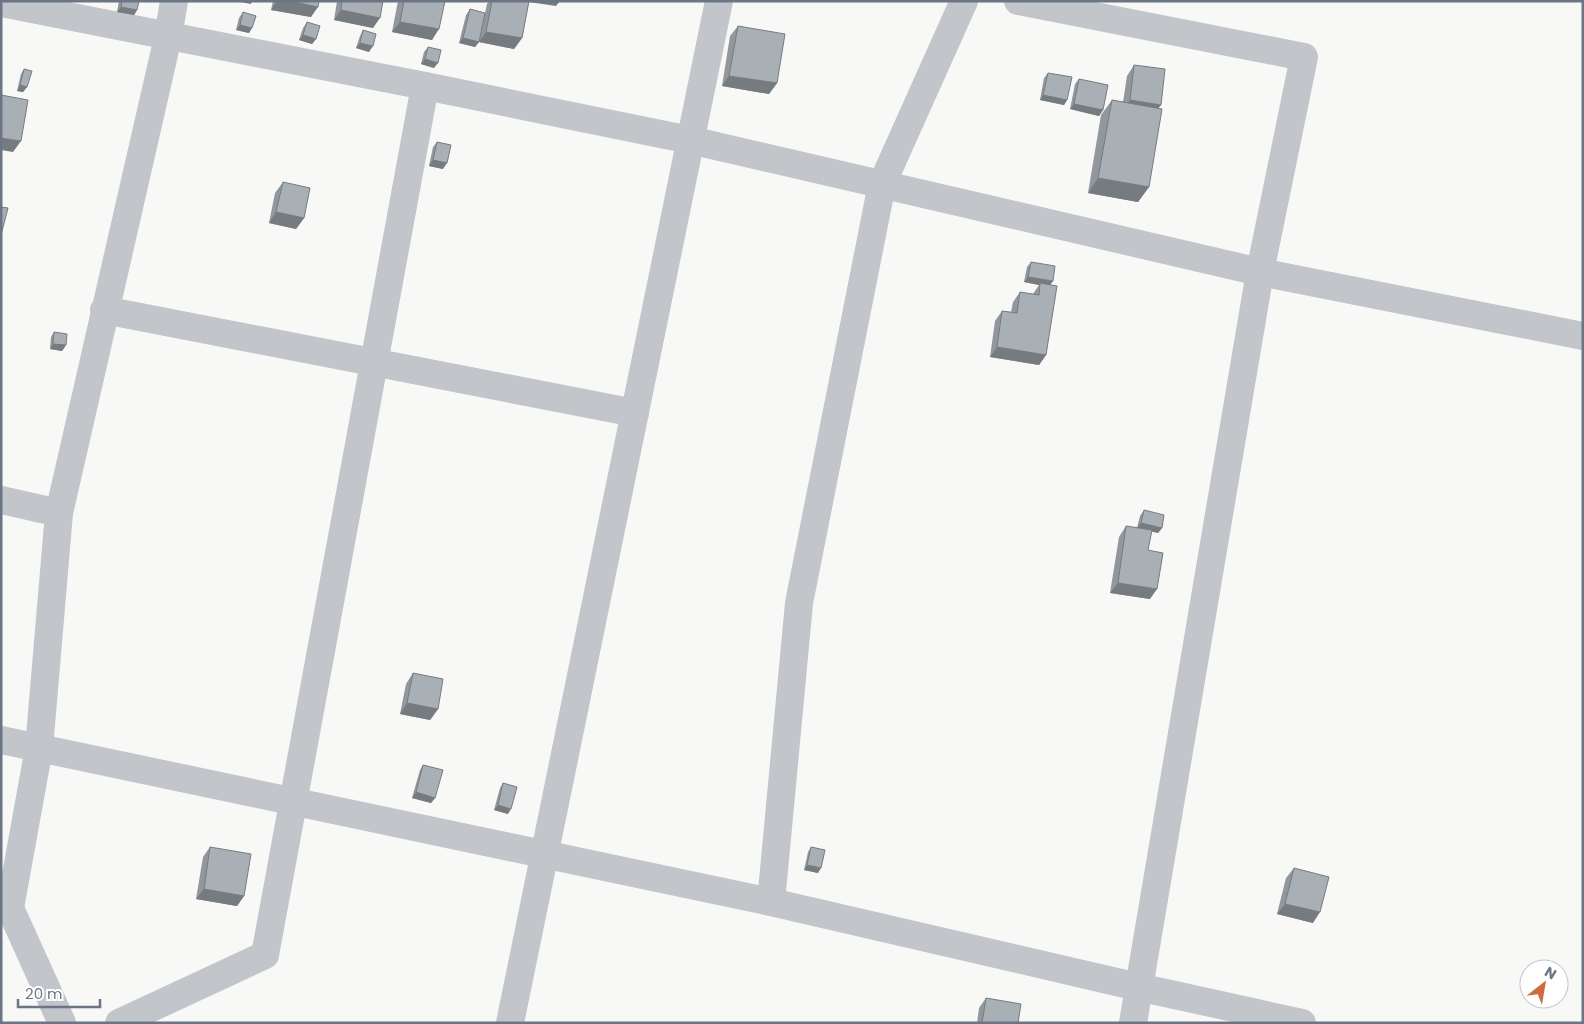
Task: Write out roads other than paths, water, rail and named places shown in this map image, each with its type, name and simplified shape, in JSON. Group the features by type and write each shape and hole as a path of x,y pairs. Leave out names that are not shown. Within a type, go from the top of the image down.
{"street":[{"path":"62,1023 10,908 38,748 59,513 168,37 174,1"},
{"path":"510,1023 719,1"},
{"path":"771,902 799,603 882,184 964,1"},
{"path":"1018,1 1304,56 1260,272 1133,1023"},
{"path":"1,3 690,140 1260,272 1583,336"},
{"path":"119,1023 265,955 425,86"},
{"path":"104,310 634,413"},
{"path":"1,500 59,513"},
{"path":"1,740 771,902 1302,1023"}]}
